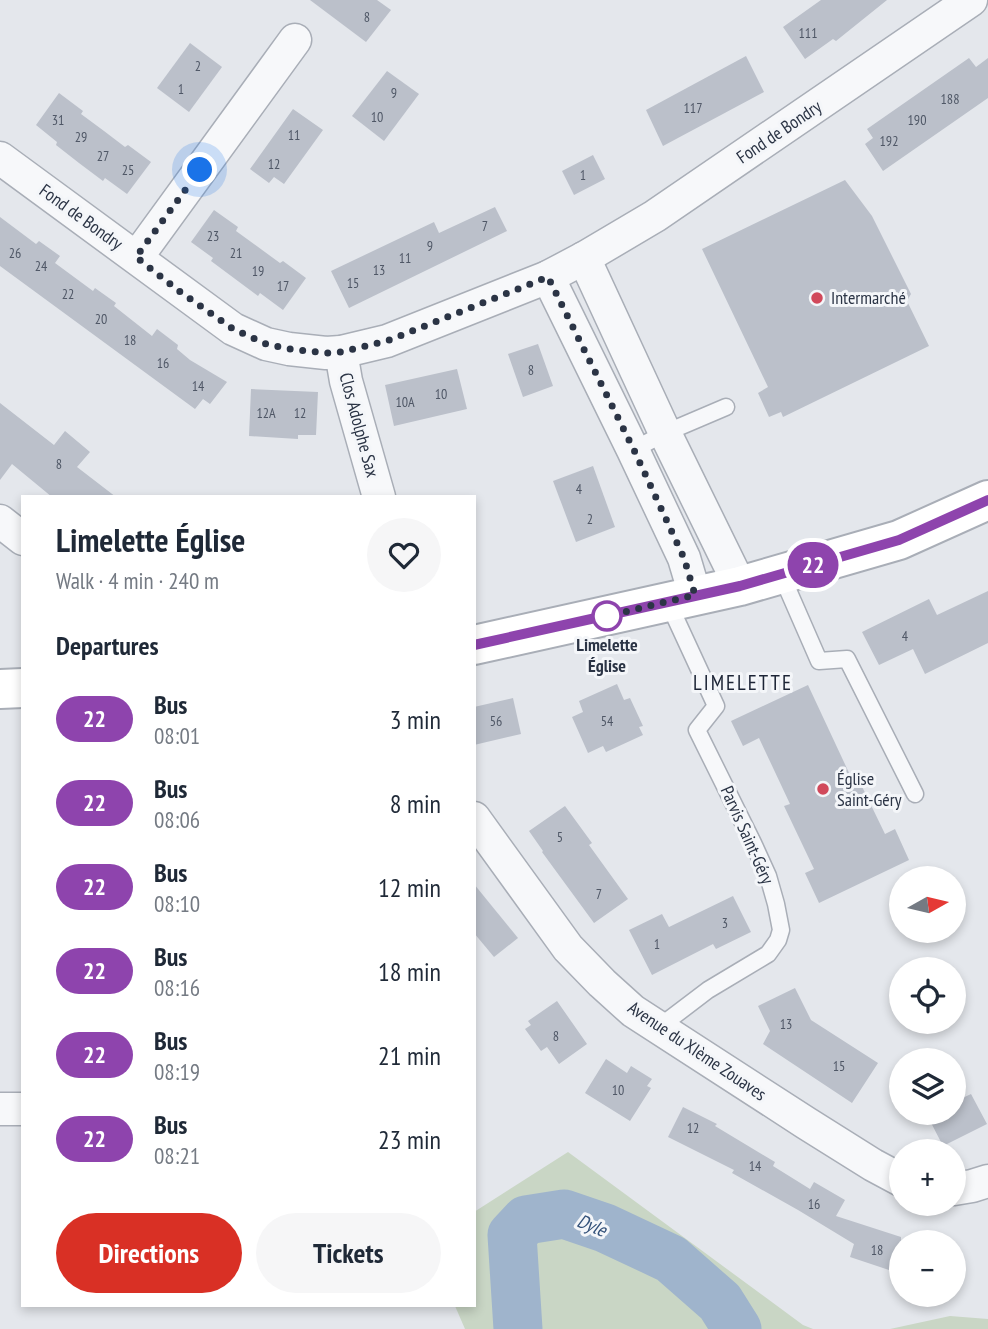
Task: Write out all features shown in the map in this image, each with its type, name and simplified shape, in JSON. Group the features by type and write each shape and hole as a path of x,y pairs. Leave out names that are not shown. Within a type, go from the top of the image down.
{"main road":[{"path":"476,645 740,586 899,540 988,500"},
{"path":"0,688 21,688"}],"street":[{"name":"Fond de Bondry","path":"0,158 233,329 266,344 289,349 341,352 387,341 548,277 583,258 711,179 971,0"},
{"path":"136,257 295,40"},
{"path":"583,258 740,586"},
{"path":"548,277 684,558 681,598"},
{"name":"Clos Adolphe Sax","path":"341,352 346,381 378,495"},
{"path":"0,521 21,537"},
{"name":"Avenue du XIème Zouaves","path":"476,821 568,948 633,1011 889,1174"},
{"path":"0,1110 21,1109"},
{"path":"966,1187 988,1181"}],"lane":[{"path":"634,450 665,433 726,407"},
{"path":"781,574 819,661 847,659 915,794"},
{"name":"Parvis Saint-Géry","path":"658,1028 708,990 768,954 778,940 781,930 768,876 697,730 716,706 681,598"}],"green space":[{"path":"568,1152 803,1325 813,1329 465,1329 455,1307 476,1307 476,1211"},
{"path":"950,1316 988,1319 988,1329 890,1329"}],"building":[{"path":"310,0 377,0 391,10 366,42"},
{"path":"821,0 887,0 836,41 833,39 805,59 783,27"},
{"path":"190,43 222,67 189,112 157,88"},
{"path":"746,56 764,92 663,146 646,110"},
{"path":"969,58 976,67 988,58 988,98 883,171 865,144 873,138 867,129"},
{"path":"387,71 419,94 384,141 352,116"},
{"path":"59,93 83,111 81,114 125,147 128,145 151,162 127,194 105,178 103,181 79,163 36,125"},
{"path":"293,109 323,130 284,184 274,177 269,183 250,169"},
{"path":"593,155 605,179 574,195 562,171"},
{"name":"Intermarché","path":"845,180 872,216 911,294 907,301 929,346 783,417 781,412 769,417 758,393 768,387 702,249"},
{"path":"495,207 507,231 349,308 331,271 434,222 439,233"},
{"path":"214,210 238,227 236,231 306,278 283,310 260,293 258,296 211,261 213,258 191,242"},
{"path":"0,217 36,244 39,241 60,256 55,263 93,291 95,288 116,303 114,306 152,336 157,329 178,345 177,349 190,360 227,382 210,404 203,399 195,409 0,266"},
{"path":"538,344 553,386 523,397 508,354"},
{"path":"457,369 467,409 394,426 385,385"},
{"path":"251,389 318,392 316,435 298,435 298,439 249,436"},
{"path":"0,403 54,445 65,431 90,452 77,467 113,495 50,495 12,464 0,480"},
{"path":"593,466 615,527 576,542 553,481"},
{"path":"988,591 988,643 925,674 913,649 879,665 862,632 929,599 937,615"},
{"path":"617,684 624,700 630,698 643,726 639,727 643,735 606,752 603,746 588,753 572,717 583,712 579,701"},
{"name":"Église Saint-Géry","path":"808,685 850,775 855,772 885,834 895,829 909,860 896,866 889,866 889,870 819,903 805,873 814,869 784,806 790,804 759,738 743,746 731,721"},
{"path":"513,698 521,734 476,745 476,707"},
{"path":"565,806 628,899 594,923 529,831"},
{"path":"476,886 518,938 494,957 476,935"},
{"path":"733,896 751,932 716,949 713,944 652,975 629,930 662,914 669,927"},
{"path":"795,988 811,1020 878,1063 852,1103 763,1044 770,1031 758,1006"},
{"path":"557,1001 587,1044 559,1064 547,1047 541,1051 525,1029 531,1025 528,1021"},
{"path":"606,1059 627,1073 631,1066 652,1079 647,1086 651,1088 630,1121 585,1093"},
{"path":"971,1094 987,1124 957,1139 939,1139 932,1125 966,1125 966,1096"},
{"path":"683,1107 717,1124 715,1126 775,1162 773,1166 810,1189 814,1182 845,1200 836,1216 889,1233 889,1270 850,1257 854,1244 732,1173 734,1170 668,1137"}],"waterway":[{"name":"Dyle","path":"518,1329 512,1235 526,1220 564,1214 605,1228 671,1259 720,1302 737,1329"}],"bus line":[{"name":"22","path":"476,645 740,586 899,540 988,500"}],"place":[{"name":"Intermarché","path":"817,298"},
{"name":"Limelette Église","path":"607,616"},
{"name":"Église Saint-Géry","path":"823,789"}],"district":[{"name":"LIMELETTE","path":"743,683"}],"route":[{"path":"200,170 136,257 233,329 266,344 305,351 341,352 387,341 548,277 684,558 695,595 607,616"}]}
